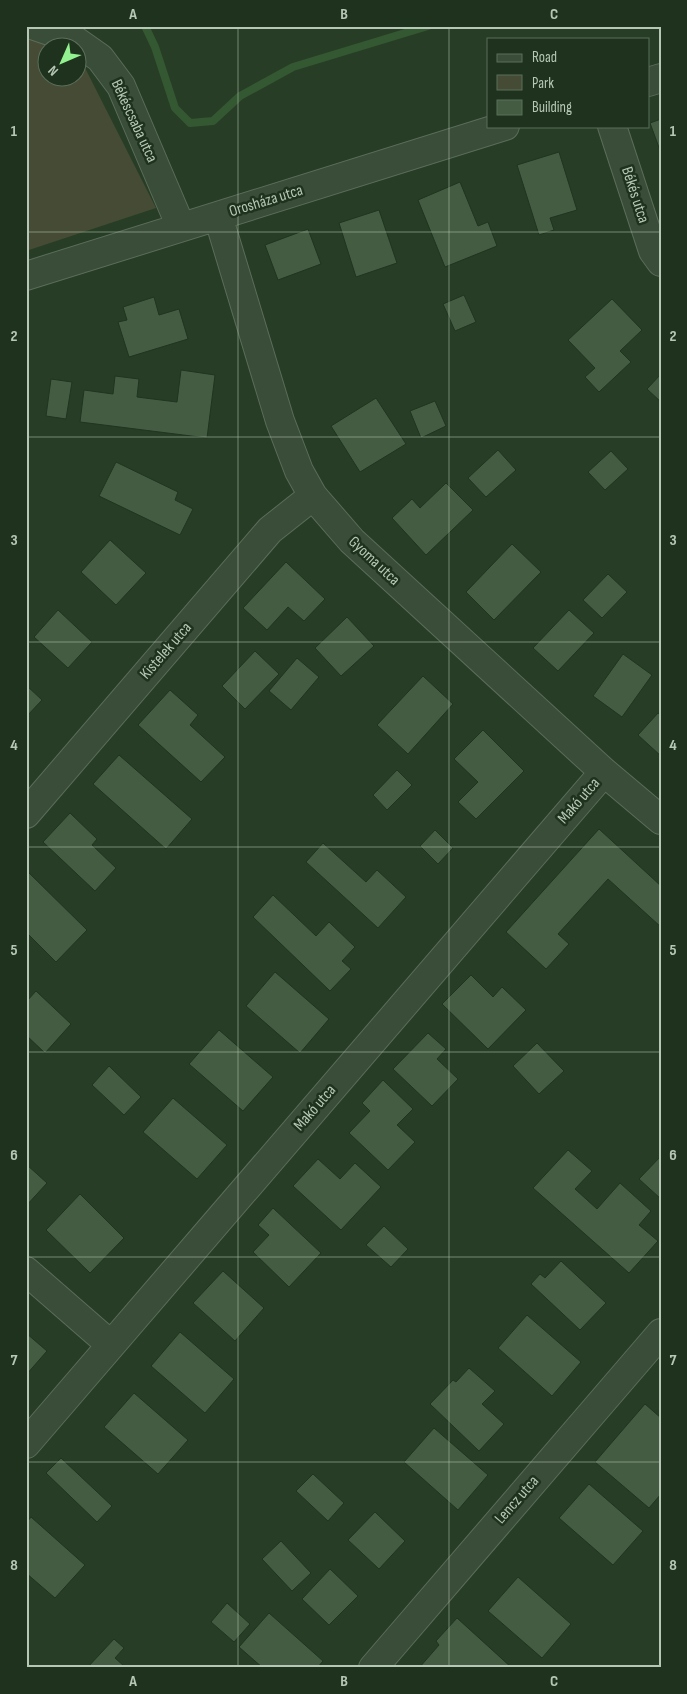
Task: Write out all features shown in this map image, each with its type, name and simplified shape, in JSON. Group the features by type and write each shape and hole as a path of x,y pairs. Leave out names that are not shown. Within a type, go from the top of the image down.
{"street":[{"name":"Békéscsaba utca","path":"35,26 72,39 86,48 100,58 121,86 181,228"},
{"name":"Orosháza utca","path":"26,276 499,128"},
{"name":"Békés utca","path":"613,128 653,251 661,262"},
{"name":"Gyoma utca","path":"218,216 280,421 299,470 313,496 352,541 604,772 661,820"},
{"name":"Kistelek utca","path":"26,814 270,530 313,496"},
{"name":"Makó utca","path":"26,1444 604,772"},
{"path":"26,1272 111,1345"},
{"name":"Lencz utca","path":"373,1668 661,1333"}],"green space":[{"path":"26,26 53,38 38,38 38,88 88,88 88,74 156,208 26,251"}],"building":[{"path":"661,119 661,153 650,123"},
{"path":"559,152 577,210 550,218 554,230 539,235 517,165"},
{"path":"460,182 478,226 488,222 497,246 445,267 418,200"},
{"path":"379,210 397,263 356,277 339,223"},
{"path":"308,229 321,264 278,280 265,245"},
{"path":"464,295 476,322 455,331 443,304"},
{"path":"154,297 159,315 179,309 188,339 129,357 118,322 127,320 123,307"},
{"path":"612,299 642,330 620,351 631,362 599,392 585,377 595,368 568,340"},
{"path":"181,370 215,375 207,438 80,422 84,390 113,394 115,376 139,379 137,397 177,402"},
{"path":"661,374 661,402 647,389"},
{"path":"51,379 72,382 66,419 46,416"},
{"path":"376,398 406,444 360,472 331,426"},
{"path":"435,401 446,426 421,438 410,411"},
{"path":"498,450 516,470 486,497 468,478"},
{"path":"611,451 628,469 605,490 588,472"},
{"path":"116,462 178,492 175,500 193,509 180,535 99,496"},
{"path":"446,483 473,510 426,555 392,518 412,499 420,508"},
{"path":"110,540 146,573 116,605 81,572"},
{"path":"512,544 541,572 494,620 466,592"},
{"path":"286,562 325,599 304,621 288,607 267,630 243,608"},
{"path":"608,574 627,592 602,618 583,600"},
{"path":"58,610 92,642 68,668 34,637"},
{"path":"569,610 594,633 558,671 533,648"},
{"path":"347,617 374,646 341,676 315,648"},
{"path":"255,651 279,674 245,709 222,686"},
{"path":"623,654 652,675 622,717 593,696"},
{"path":"297,658 319,677 291,710 269,691"},
{"path":"423,676 453,704 408,754 377,725"},
{"path":"26,685 42,700 26,717"},
{"path":"170,690 198,715 190,725 225,757 201,782 138,725"},
{"path":"658,713 661,715 661,756 638,735"},
{"path":"483,730 524,771 476,819 458,802 478,782 454,759"},
{"path":"119,755 192,819 166,849 93,784"},
{"path":"397,770 412,785 387,810 373,795"},
{"path":"70,813 97,839 92,845 116,868 95,891 43,842"},
{"path":"599,829 661,886 661,927 608,879 558,934 569,944 546,969 506,932"},
{"path":"435,830 453,848 438,864 420,846"},
{"path":"323,843 366,882 377,870 406,897 378,928 306,862"},
{"path":"26,870 87,930 56,962 26,932"},
{"path":"273,895 316,936 329,922 355,947 342,961 351,969 330,991 253,917"},
{"path":"275,972 329,1019 300,1053 246,1006"},
{"path":"471,975 493,997 502,987 526,1010 488,1049 442,1004"},
{"path":"36,991 71,1024 45,1053 26,1035 26,1002"},
{"path":"219,1030 273,1077 243,1111 189,1064"},
{"path":"428,1033 446,1049 437,1059 458,1079 432,1106 393,1069"},
{"path":"537,1043 564,1071 539,1094 513,1066"},
{"path":"109,1066 141,1097 124,1115 92,1085"},
{"path":"383,1080 413,1109 397,1125 415,1142 388,1170 349,1133 370,1111 362,1103"},
{"path":"173,1098 227,1145 197,1179 143,1132"},
{"path":"568,1150 592,1171 575,1189 597,1209 620,1183 651,1211 639,1225 658,1241 629,1273 533,1188"},
{"path":"661,1156 661,1199 639,1179"},
{"path":"318,1159 340,1179 355,1163 381,1187 341,1230 293,1186"},
{"path":"26,1164 47,1183 26,1206"},
{"path":"80,1194 124,1238 90,1273 46,1230"},
{"path":"273,1208 321,1253 289,1287 253,1252 269,1235 258,1225"},
{"path":"384,1226 408,1249 391,1267 366,1245"},
{"path":"561,1261 606,1303 580,1330 531,1284 540,1274 545,1278"},
{"path":"223,1271 264,1308 235,1341 193,1303"},
{"path":"527,1315 581,1362 552,1396 498,1348"},
{"path":"180,1332 234,1379 205,1413 151,1366"},
{"path":"26,1333 47,1351 26,1375"},
{"path":"469,1368 495,1391 482,1404 504,1424 479,1451 430,1404 453,1380 456,1382"},
{"path":"134,1393 188,1440 158,1474 104,1427"},
{"path":"645,1404 661,1418 661,1494 649,1508 595,1462"},
{"path":"434,1428 488,1475 458,1510 404,1462"},
{"path":"61,1458 112,1506 97,1522 46,1473"},
{"path":"313,1474 344,1503 328,1521 296,1491"},
{"path":"589,1484 643,1531 613,1565 559,1518"},
{"path":"375,1512 405,1541 379,1569 348,1540"},
{"path":"31,1517 85,1565 55,1598 26,1573 26,1523"},
{"path":"281,1541 311,1573 292,1591 262,1559"},
{"path":"330,1569 358,1596 329,1625 302,1599"},
{"path":"518,1577 571,1624 542,1658 488,1611"},
{"path":"227,1603 250,1624 234,1642 211,1622"},
{"path":"269,1613 323,1661 317,1668 263,1668 239,1647"},
{"path":"457,1618 512,1668 419,1668 439,1645 436,1641"},
{"path":"114,1639 124,1648 115,1658 124,1666 87,1668"}],"waterway":[{"path":"145,26 155,47 175,108 190,123 213,121 240,96 293,67 428,26"}]}
